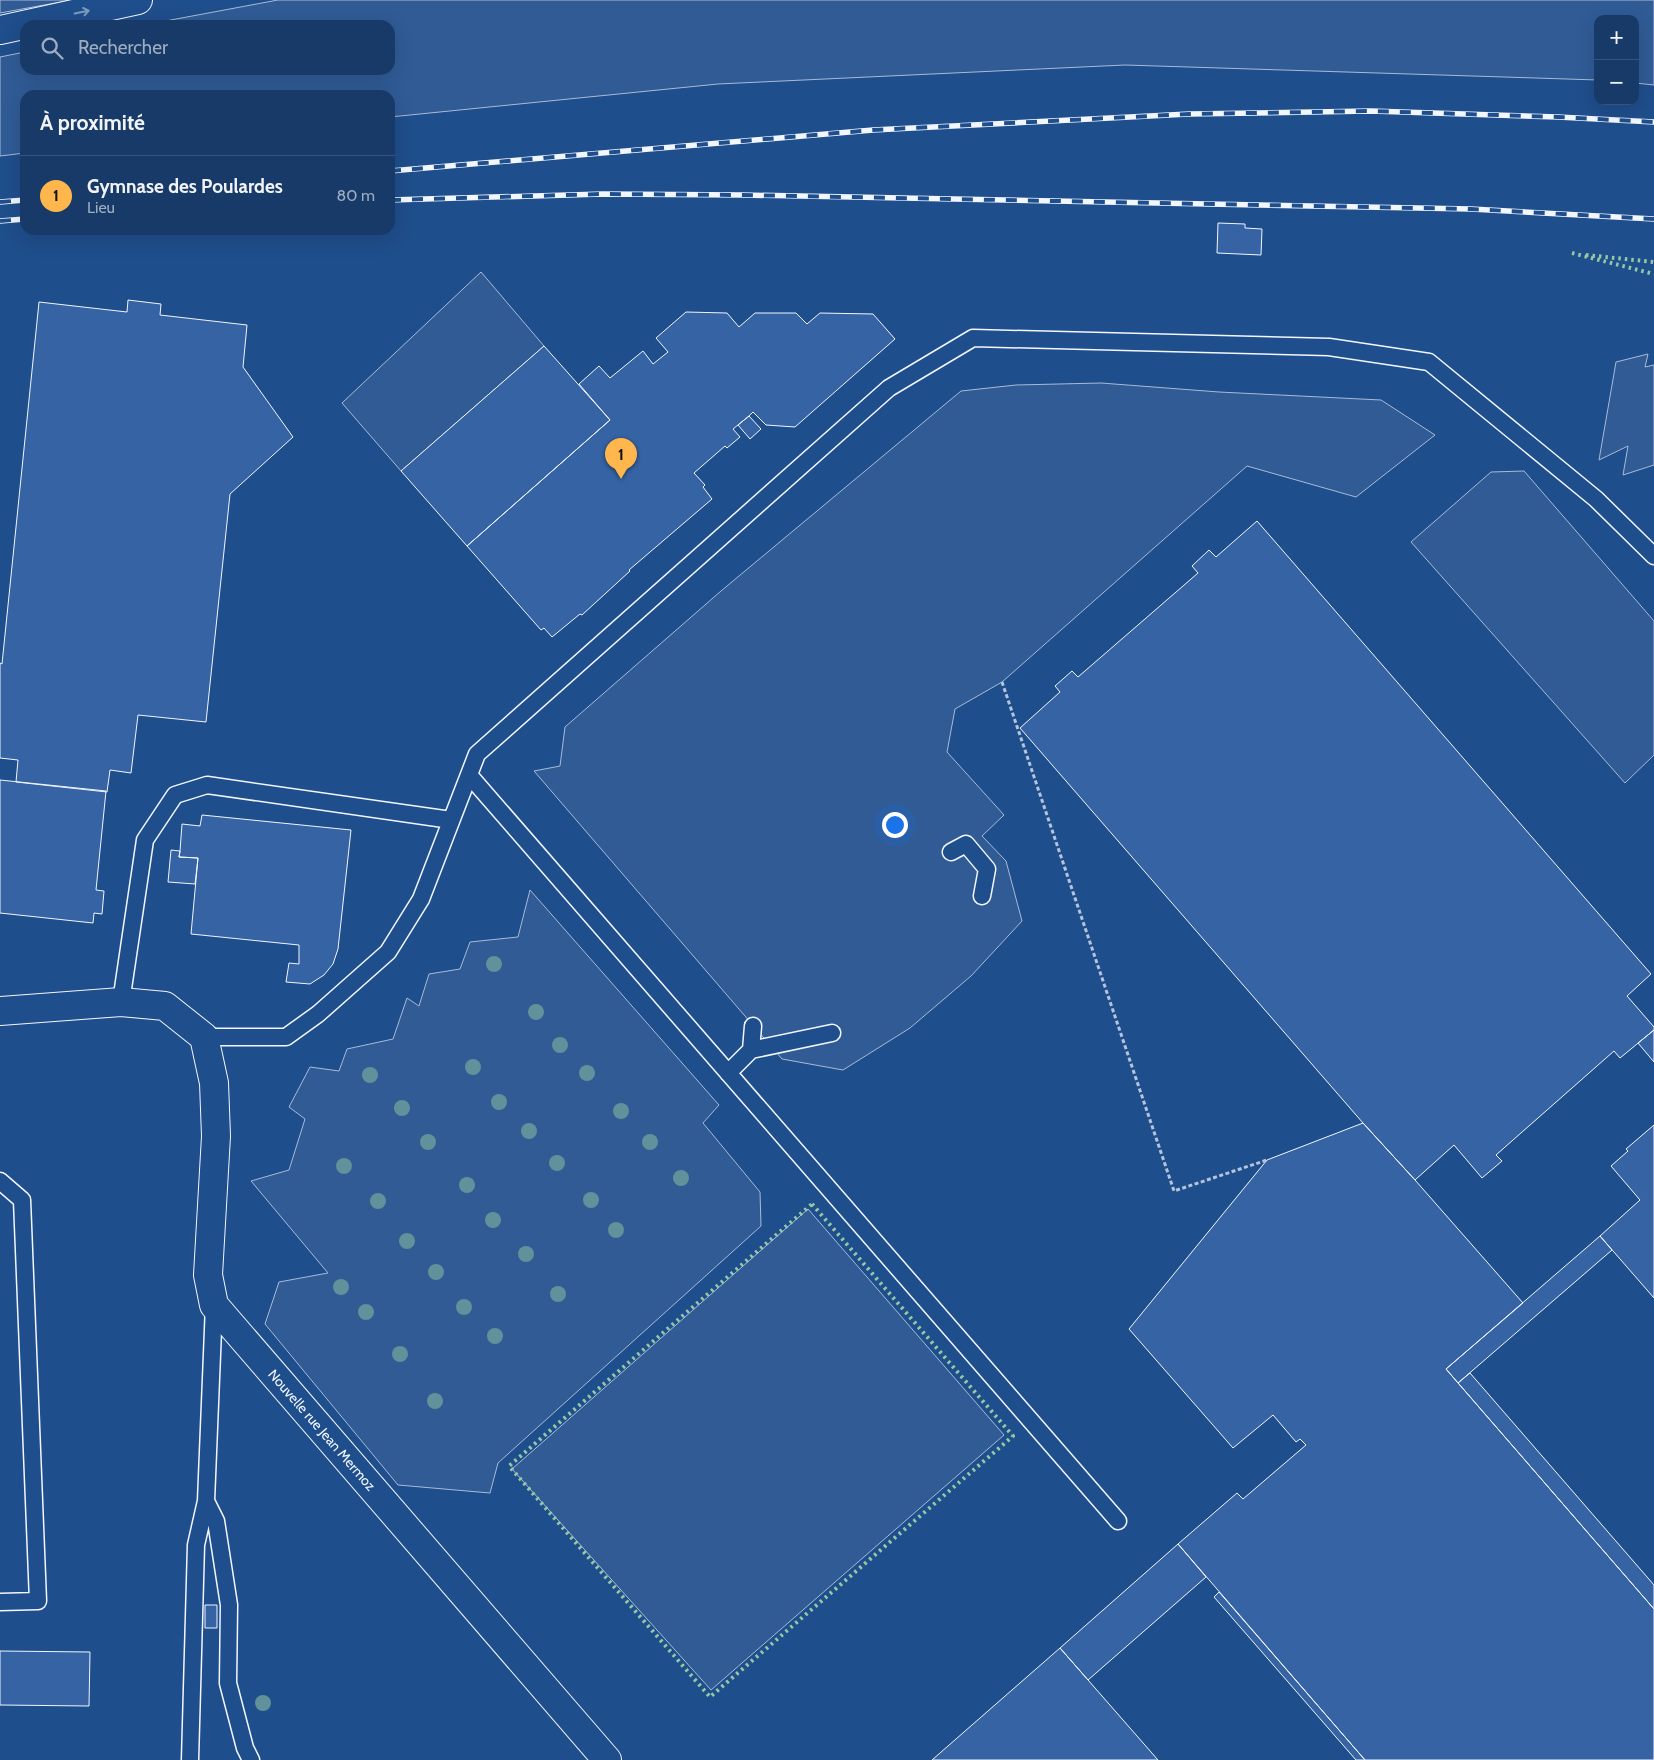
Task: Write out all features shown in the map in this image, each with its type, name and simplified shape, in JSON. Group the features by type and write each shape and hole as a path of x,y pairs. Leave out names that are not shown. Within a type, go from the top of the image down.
{"main road":[{"path":"46,20 138,0"},
{"path":"0,30 20,26"},
{"path":"0,1011 121,1002 165,1006 204,1037"},
{"name":"Nouvelle rue Jean Mermoz","path":"204,1037 214,1083 216,1118 208,1275 214,1305 607,1760"}],"lane":[{"path":"204,1037 286,1037 318,1014 388,952 420,899 477,754 889,388 973,338 1329,347 1429,362 1596,499 1654,556"},
{"path":"469,775 1118,1521"},
{"path":"121,1002 145,840 175,795 207,786 451,820"},
{"path":"951,852 966,844 987,869 982,896"},
{"path":"751,1050 753,1026"},
{"path":"728,1073 751,1050 832,1033"},
{"path":"0,1181 22,1200 38,1601 0,1602"},
{"path":"190,1760 196,1545 206,1501 214,1305"},
{"path":"206,1501 216,1520 229,1605 228,1683 245,1748 251,1760"}],"path":[{"path":"1002,682 1174,1191 1267,1160"}],"shaded area":[{"path":"0,0 72,0 0,13"},
{"path":"278,0 1654,0 1654,85 1639,83 1639,15 1594,15 1594,80 1125,65 718,84 395,116 395,90 20,90 20,154 0,156 0,57 20,53 20,75 395,75 395,20 171,20"},
{"path":"481,272 544,346 401,471 342,403"},
{"path":"1648,354 1645,367 1654,365 1654,465 1623,475 1628,446 1599,460 1616,362"},
{"path":"1101,383 1219,392 1381,400 1435,435 1356,497 1247,466 1002,682 955,709 947,752 1004,815 982,836 1006,861 1022,921 971,976 910,1028 843,1070 782,1059 534,771 560,766 565,727 721,591 961,391 1016,385"},
{"path":"1524,471 1654,621 1654,755 1625,783 1411,542 1491,472"},
{"path":"530,890 719,1105 703,1123 760,1192 761,1226 498,1463 490,1493 398,1485 265,1324 279,1282 328,1273 251,1181 289,1170 305,1119 289,1107 310,1067 339,1071 347,1049 393,1039 407,998 419,1006 429,974 460,969 470,942 518,937"},
{"path":"808,1209 1004,1435 711,1690 512,1469"}],"building":[{"path":"1218,223 1245,224 1245,228 1262,229 1261,255 1217,253"},
{"path":"128,300 161,304 160,315 247,325 243,367 293,437 230,494 206,722 138,715 131,773 110,770 107,792 16,782 18,760 0,758 0,663 2,664 39,302 127,312"},
{"path":"686,312 727,313 739,327 755,313 796,313 807,324 820,313 873,314 895,339 795,427 766,425 753,412 733,429 740,437 727,448 725,446 694,473 705,485 703,487 712,499 629,570 582,615 580,614 552,637 544,628 541,630 467,546 610,420 579,384 599,366 610,378 643,351 653,364 668,352 656,338"},
{"path":"544,346 610,420 467,546 401,471"},
{"path":"749,416 761,429 750,439 738,425"},
{"path":"1257,521 1651,974 1627,996 1654,1027 1654,1030 1620,1058 1614,1051 1496,1155 1502,1161 1482,1178 1454,1145 1415,1180 1363,1123 1020,728 1060,692 1055,686 1072,671 1078,677 1198,573 1192,566 1209,550 1216,557"},
{"path":"0,780 106,791 96,890 104,891 102,914 94,913 93,923 0,913"},
{"path":"202,815 351,830 338,949 333,964 324,975 310,984 286,982 289,963 299,964 299,945 191,934 198,858 179,857 182,824 200,826"},
{"path":"171,850 180,851 179,857 198,858 195,884 168,882"},
{"path":"1654,1030 1654,1062 1638,1043"},
{"path":"1363,1123 1523,1303 1446,1369 1654,1609 1654,1760 1365,1760 1178,1544 1237,1493 1243,1499 1306,1445 1300,1439 1296,1442 1273,1415 1233,1448 1129,1329 1267,1160"},
{"path":"1654,1125 1654,1298 1600,1236 1640,1200 1611,1166 1628,1151 1626,1149"},
{"path":"1600,1236 1612,1250 1458,1383 1446,1369"},
{"path":"1470,1373 1654,1585 1654,1609 1458,1383"},
{"path":"1178,1544 1206,1577 1088,1680 1060,1648"},
{"path":"1219,1592 1365,1760 1356,1760 1214,1597"},
{"path":"205,1605 217,1605 217,1628 205,1628"},
{"path":"1060,1648 1158,1760 932,1760"},
{"path":"0,1651 90,1652 89,1706 0,1705"}],"railway":[{"path":"395,171 873,130 1189,114 1371,111 1654,122"},
{"path":"395,200 603,194 743,195 1471,209 1654,219"},
{"path":"0,202 20,200"},
{"path":"0,221 20,219"}],"hedge":[{"path":"1572,253 1654,274"},
{"path":"1586,255 1654,262"},
{"path":"812,1204 1013,1436 710,1697 509,1466 812,1204"}],"place":[{"name":"Gymnase des Poulardes","path":"621,479"}]}
